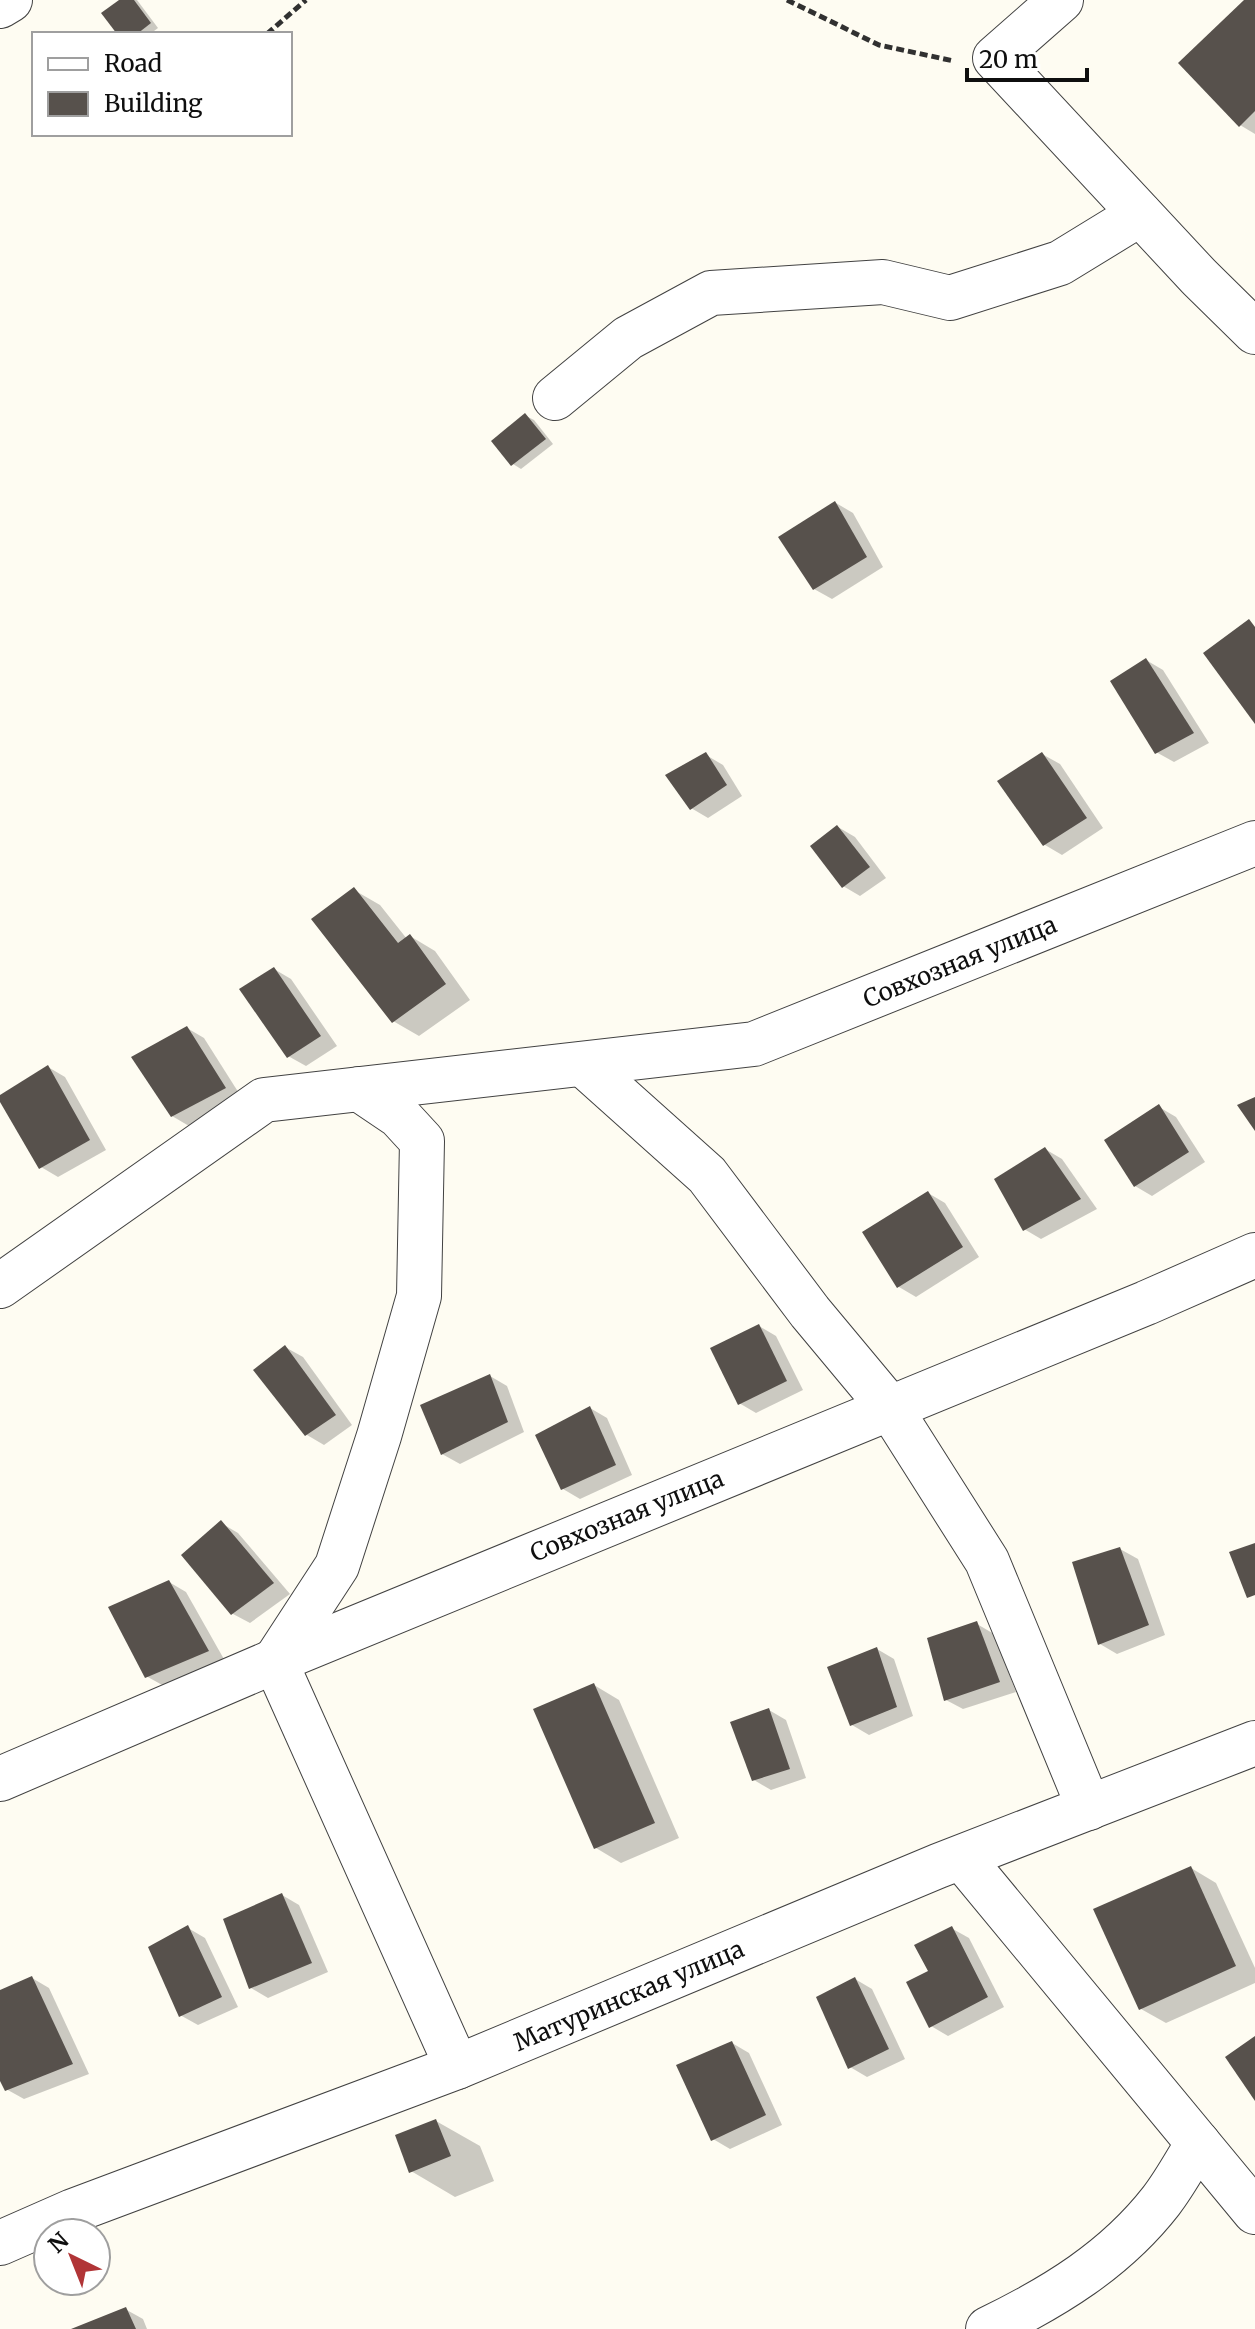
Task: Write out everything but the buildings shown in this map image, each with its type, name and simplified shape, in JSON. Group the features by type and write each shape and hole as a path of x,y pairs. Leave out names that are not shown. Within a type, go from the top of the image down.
{"street":[{"path":"0,6 10,0"},
{"path":"1061,0 995,58 1199,277 1255,332"},
{"path":"555,398 628,338 711,293 883,282 950,298 1060,263 1140,214"},
{"name":"Совхозная улица","path":"0,1286 264,1100 754,1044 1255,843"},
{"path":"583,1064 707,1175 810,1312 890,1408 987,1561 1089,1808"},
{"path":"359,1089 399,1116 422,1141 419,1296 379,1436 337,1566 275,1661 457,2067"},
{"name":"Совхозная улица","path":"0,1779 275,1661 1132,1309 1255,1255"},
{"name":"Матуринская улица","path":"0,2243 73,2211 457,2067 962,1858 1255,1743"},
{"path":"962,1858 1255,2212"},
{"path":"988,2329 1066,2288 1101,2263 1133,2233 1162,2199 1198,2143"}],"path":[{"path":"269,32 306,0"},
{"path":"787,0 879,45 975,65 995,58"}]}
